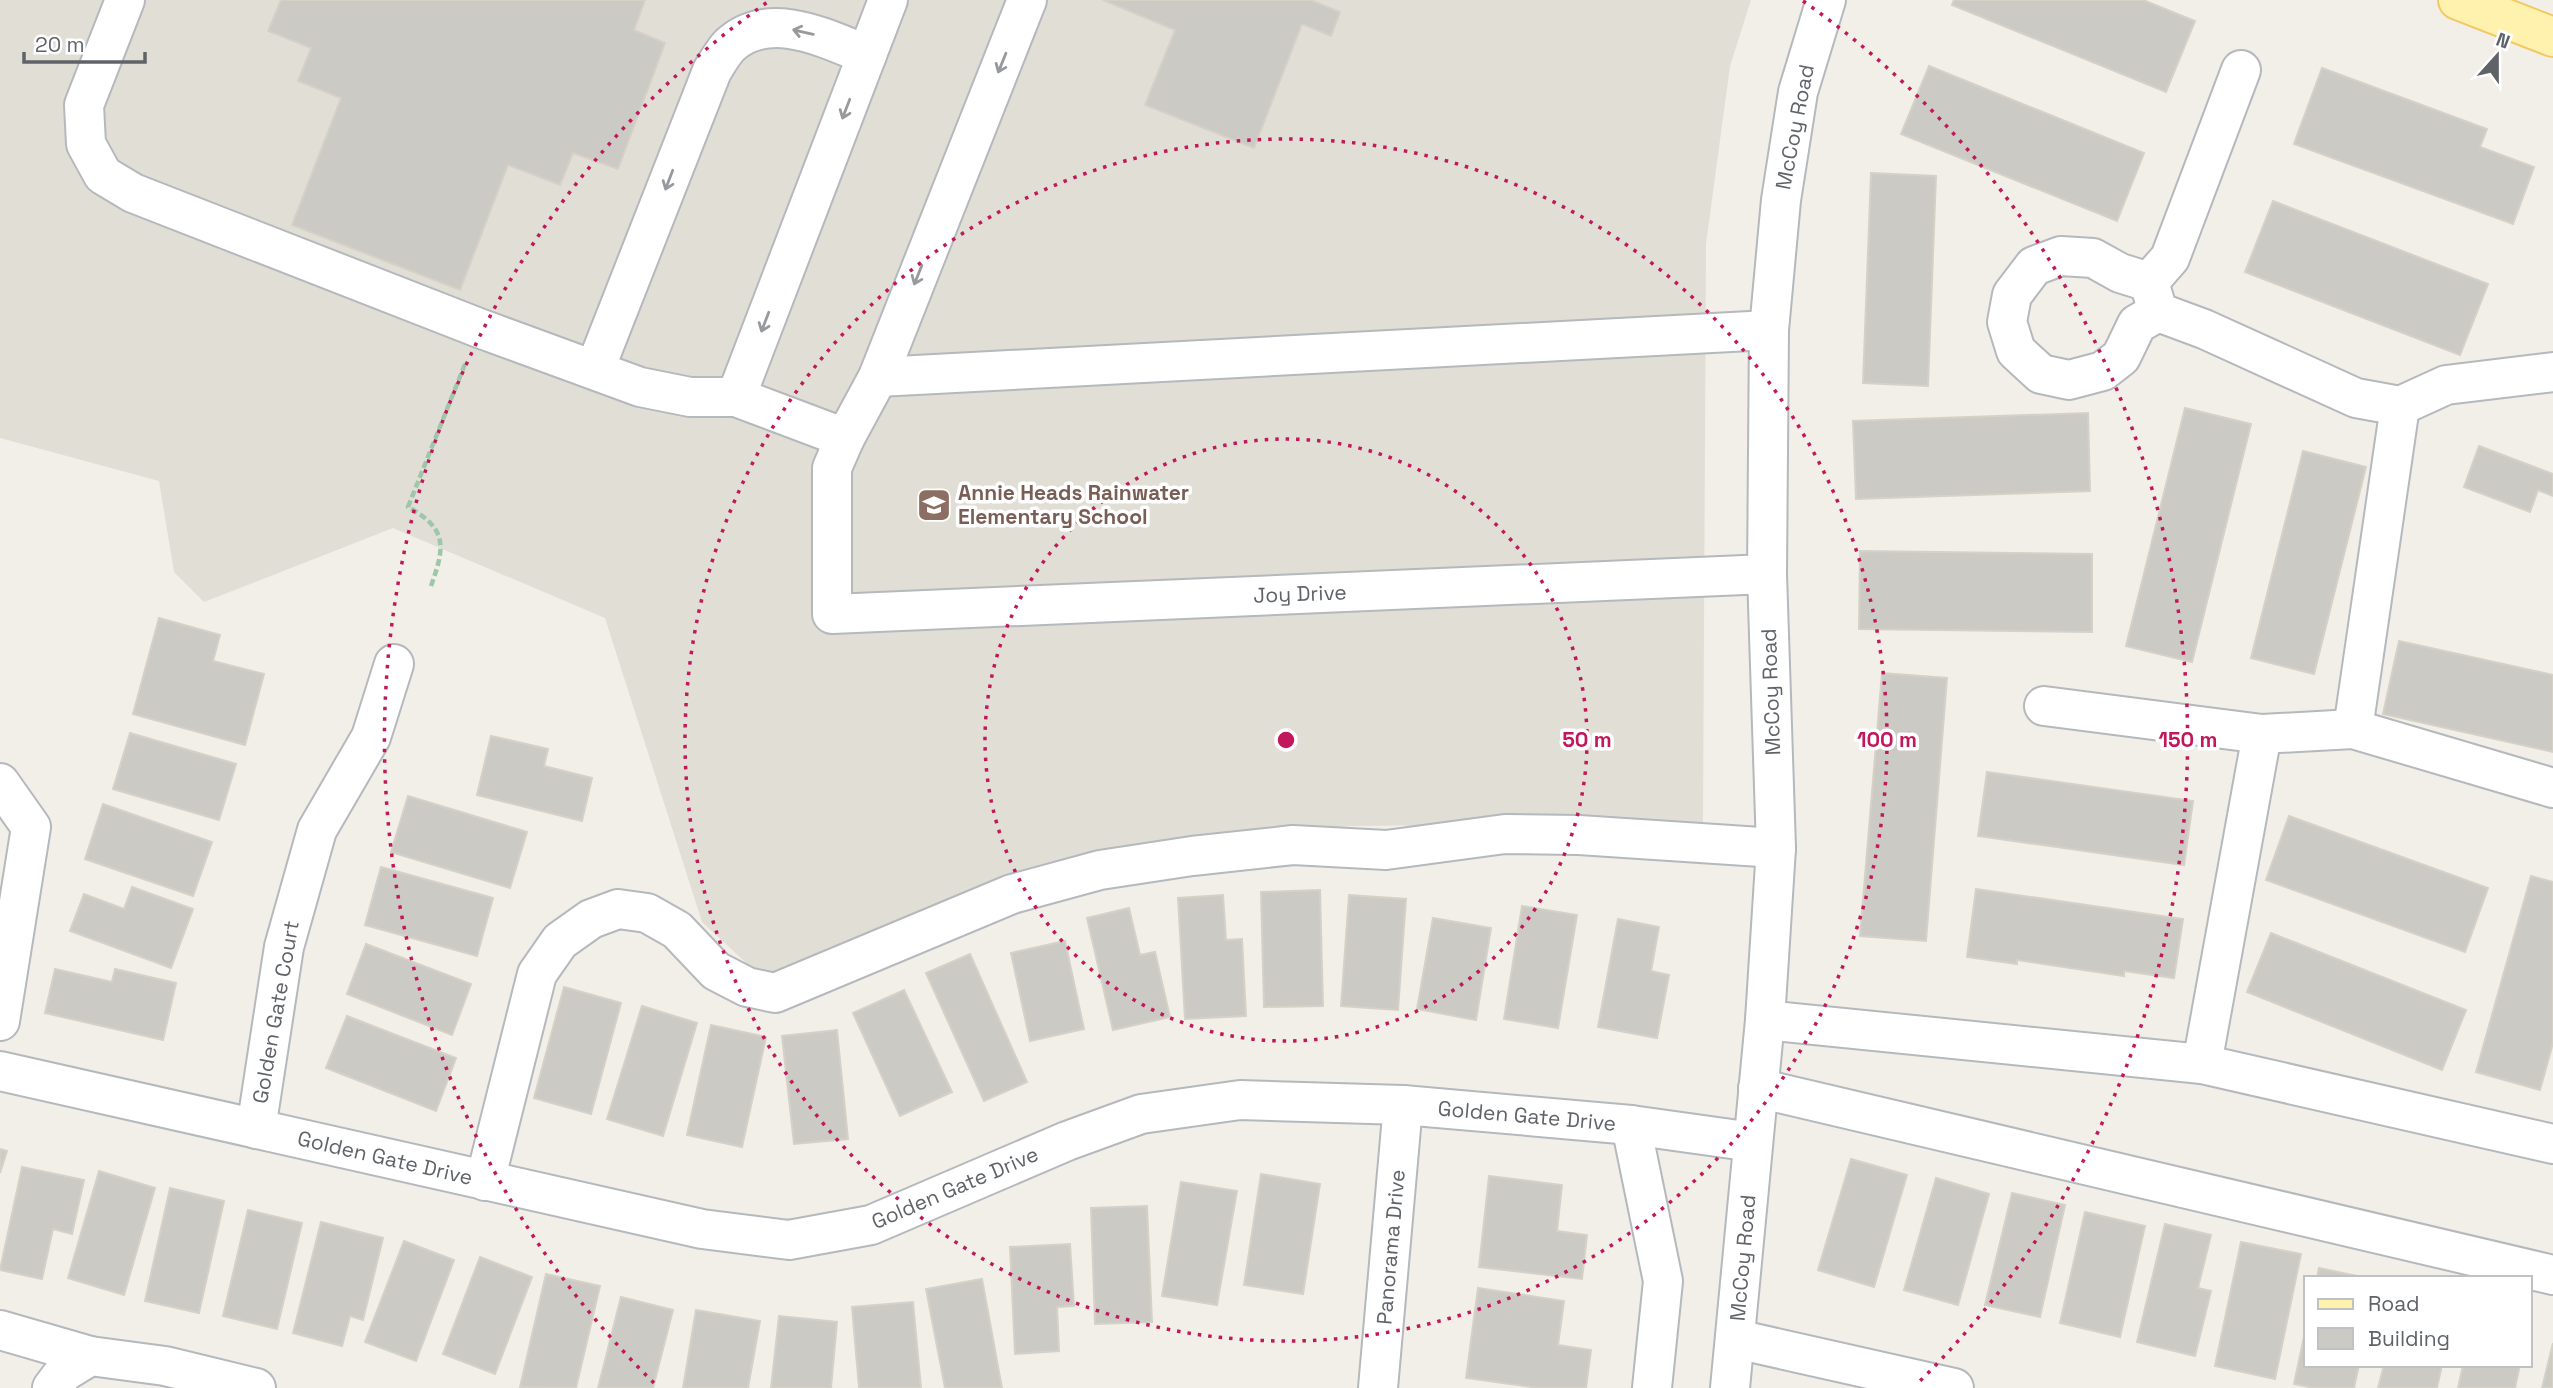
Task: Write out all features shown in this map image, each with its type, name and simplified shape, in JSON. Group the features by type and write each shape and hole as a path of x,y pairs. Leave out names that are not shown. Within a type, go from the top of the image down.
{"main road":[{"path":"2458,0 2553,37"}],"street":[{"path":"125,0 84,105 86,144 103,175 133,193 479,328 640,387 690,397 736,397 845,438 878,377 1027,0"},
{"path":"736,397 888,0"},
{"name":"McCoy Road","path":"1730,1388 1765,1020 1776,848 1767,575 1769,330 1781,200 1798,92 1826,0"},
{"path":"595,369 712,71 730,44 760,28 803,30 867,55"},
{"path":"2241,70 2153,297 2204,329 2356,398 2400,406 2446,385 2553,372"},
{"path":"878,377 1769,330"},
{"path":"2353,729 2400,406"},
{"name":"Joy Drive","path":"845,438 832,468 832,614 1767,575"},
{"name":"Golden Gate Court","path":"256,1129 284,947 317,830 371,737 394,664"},
{"path":"2044,706 2262,734 2353,729 2553,788"},
{"path":"2202,1064 2262,734"},
{"path":"0,783 31,827 0,1021"},
{"path":"485,1181 537,974 560,941 591,919 618,909 647,913 677,930 716,971 747,987 775,993 1012,894 1100,870 1192,856 1293,845 1386,850 1504,834 1579,835 1776,848"},
{"path":"1765,1020 2202,1064 2553,1144"},
{"name":"Golden Gate Drive","path":"0,1070 702,1229 789,1240 871,1225 1067,1141 1141,1114 1240,1100 1404,1105 1630,1125 1752,1142"},
{"path":"1758,1088 2553,1275"},
{"name":"Panorama Drive","path":"1378,1388 1404,1105"},
{"path":"1630,1125 1663,1281 1652,1388"},
{"path":"0,1330 90,1356 164,1366 256,1388"},
{"path":"1736,1339 1954,1388"},
{"path":"52,1388 64,1372 90,1356"}],"path":[{"path":"430,586 442,555 439,534 425,516 408,507 479,328"}],"shaded area":[{"name":"Annie Heads Rainwater Elementary School","path":"0,0 1751,0 1730,66 1706,244 1703,823 1348,826 1048,864 771,986 702,922 605,618 393,528 204,602 174,572 159,481 0,438"}],"building":[{"path":"281,0 645,0 634,30 665,43 618,169 573,153 560,185 508,165 460,290 292,225 341,98 298,81 311,48 268,31"},
{"path":"1103,0 1311,0 1340,12 1331,36 1302,24 1254,148 1145,105 1175,30"},
{"path":"1954,0 2143,0 2195,21 2166,92 1952,5"},
{"path":"1929,66 2144,153 2117,221 1901,134"},
{"path":"2322,68 2487,129 2480,147 2534,167 2513,224 2294,144"},
{"path":"1871,173 1936,176 1928,386 1863,383"},
{"path":"2273,201 2488,284 2460,355 2245,272"},
{"path":"2185,408 2251,424 2192,662 2126,646"},
{"path":"2088,413 2090,491 1856,499 1853,421"},
{"path":"2479,446 2553,474 2553,496 2538,490 2530,512 2464,487"},
{"path":"2303,451 2366,467 2314,674 2251,658"},
{"path":"1860,551 2092,554 2092,632 1859,629"},
{"path":"159,618 220,635 213,661 264,674 245,745 133,714"},
{"path":"2399,641 2553,675 2553,752 2383,714"},
{"path":"1882,673 1947,678 1926,941 1860,936"},
{"path":"130,733 236,764 219,820 113,789"},
{"path":"491,736 548,749 544,766 592,778 582,821 477,795"},
{"path":"1987,772 2193,801 2184,865 1978,836"},
{"path":"408,796 527,832 510,888 391,852"},
{"path":"103,804 212,842 193,896 85,859"},
{"path":"2289,816 2488,888 2465,952 2266,880"},
{"path":"381,867 493,898 477,956 365,925"},
{"path":"2531,876 2553,882 2553,1043 2540,1090 2476,1072"},
{"path":"132,887 193,909 171,968 70,931 84,894 124,909"},
{"path":"1976,889 2183,919 2174,978 2124,971 2124,976 2017,960 2017,964 1967,957"},
{"path":"1320,890 1323,1006 1264,1007 1261,892"},
{"path":"1223,895 1226,940 1242,939 1246,1016 1185,1019 1178,898"},
{"path":"1349,895 1406,899 1398,1010 1341,1006"},
{"path":"1522,906 1577,915 1558,1028 1504,1019"},
{"path":"1129,908 1140,955 1155,952 1170,1017 1113,1030 1087,918"},
{"path":"1433,918 1491,928 1476,1020 1417,1009"},
{"path":"1618,919 1659,927 1651,971 1669,975 1657,1038 1598,1027"},
{"path":"2271,933 2466,1010 2442,1070 2247,992"},
{"path":"1065,941 1084,1029 1030,1041 1011,953"},
{"path":"366,944 471,984 452,1035 347,994"},
{"path":"970,954 1027,1082 984,1101 926,973"},
{"path":"55,969 112,982 115,969 176,983 163,1040 45,1013"},
{"path":"564,987 621,1003 591,1114 534,1098"},
{"path":"904,990 952,1092 900,1116 853,1013"},
{"path":"642,1006 697,1023 663,1136 607,1119"},
{"path":"347,1016 456,1058 436,1111 326,1068"},
{"path":"711,1025 766,1037 742,1147 687,1135"},
{"path":"837,1030 848,1139 794,1144 782,1036"},
{"path":"0,1149 7,1151 0,1173"},
{"path":"1851,1159 1907,1175 1874,1287 1818,1270"},
{"path":"22,1167 84,1180 72,1234 53,1229 42,1279 0,1270"},
{"path":"99,1171 155,1188 124,1295 68,1278"},
{"path":"1261,1174 1320,1184 1303,1294 1244,1285"},
{"path":"1489,1176 1562,1185 1557,1231 1587,1235 1582,1279 1479,1267"},
{"path":"1936,1178 1989,1194 1958,1305 1904,1290"},
{"path":"1181,1182 1237,1191 1217,1305 1162,1296"},
{"path":"170,1188 224,1201 199,1313 145,1301"},
{"path":"2012,1193 2065,1205 2040,1317 1985,1305"},
{"path":"1147,1206 1152,1322 1095,1324 1091,1208"},
{"path":"248,1210 302,1223 277,1329 223,1316"},
{"path":"2085,1212 2145,1226 2120,1337 2060,1323"},
{"path":"321,1222 383,1238 363,1320 350,1316 342,1346 293,1333"},
{"path":"2165,1224 2211,1235 2198,1288 2211,1291 2195,1356 2137,1342"},
{"path":"404,1241 454,1260 416,1361 365,1342"},
{"path":"2241,1242 2301,1254 2275,1379 2215,1366"},
{"path":"1070,1244 1074,1306 1057,1307 1059,1351 1015,1354 1010,1247"},
{"path":"480,1257 532,1277 495,1374 443,1354"},
{"path":"2319,1268 2357,1276 2317,1276"},
{"path":"546,1274 600,1286 576,1388 520,1387"},
{"path":"982,1279 1002,1388 945,1388 926,1289"},
{"path":"1478,1288 1564,1301 1558,1345 1591,1350 1586,1388 1539,1388 1466,1378"},
{"path":"621,1297 673,1310 653,1388 598,1388"},
{"path":"913,1302 921,1388 859,1388 852,1307"},
{"path":"696,1310 760,1321 748,1388 683,1388"},
{"path":"779,1316 837,1322 831,1388 771,1388"},
{"path":"2304,1336 2304,1367 2359,1367 2354,1388 2314,1388 2294,1384"},
{"path":"2553,1343 2553,1388 2542,1388"},
{"path":"2383,1367 2442,1367 2437,1388 2378,1388"},
{"path":"2463,1367 2520,1367 2515,1388 2458,1388"}],"place":[{"name":"Annie Heads Rainwater Elementary School","path":"934,505"}]}
